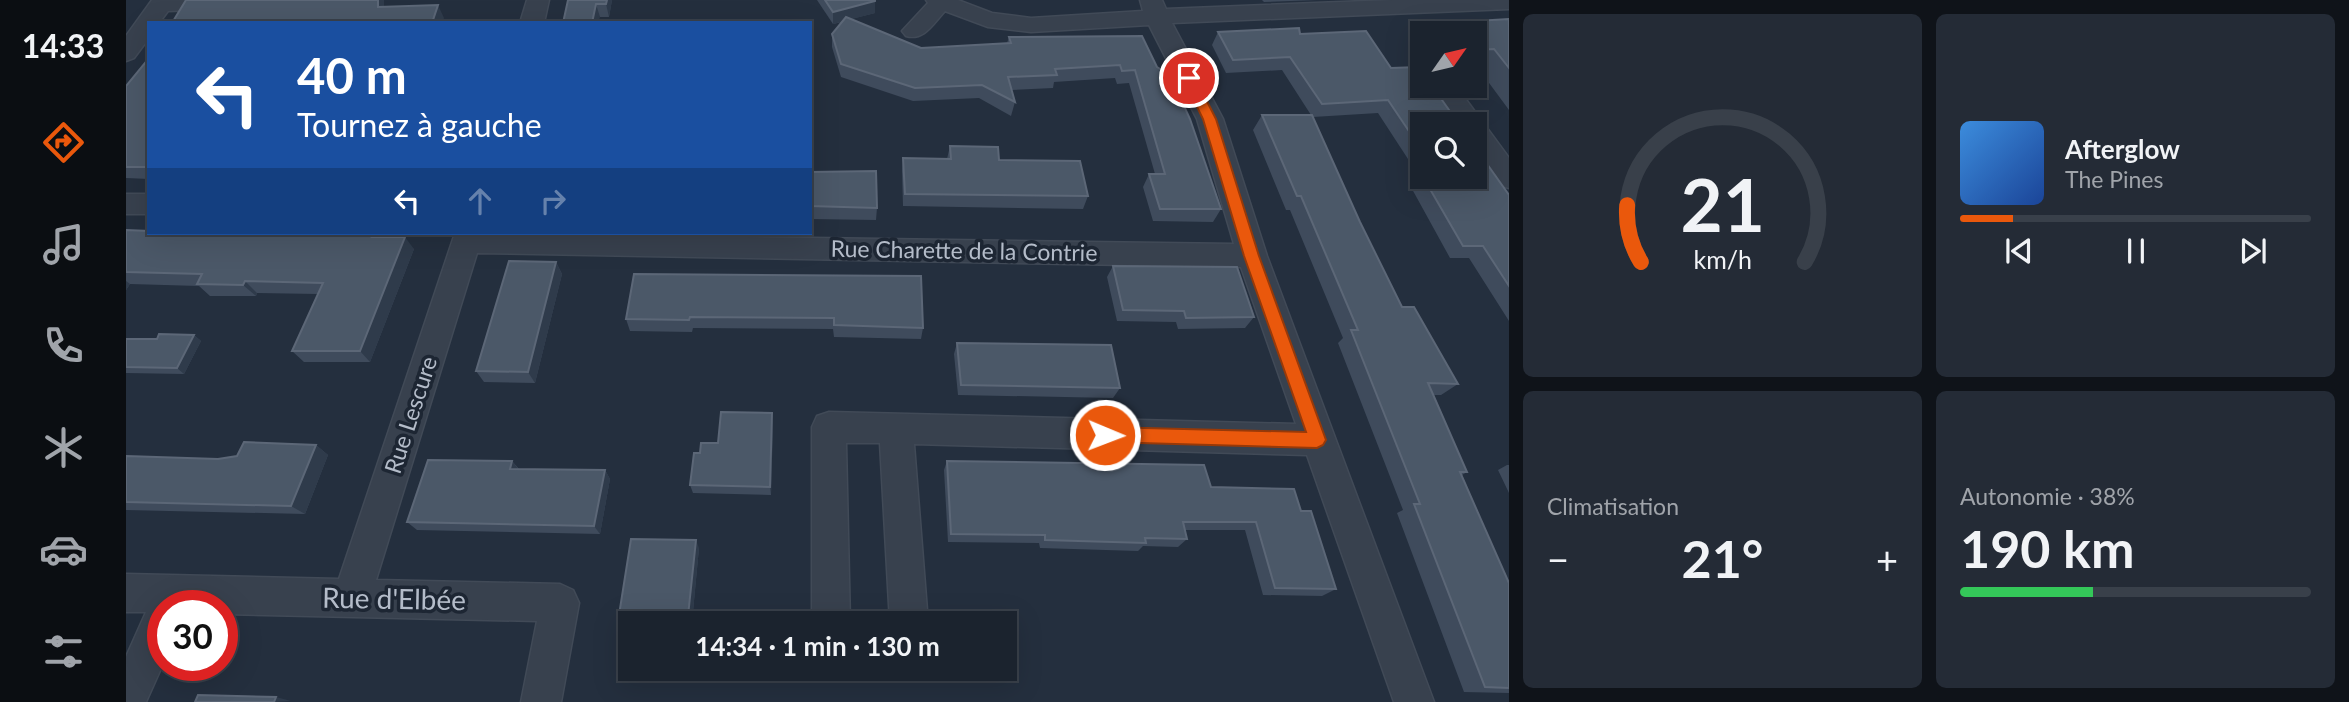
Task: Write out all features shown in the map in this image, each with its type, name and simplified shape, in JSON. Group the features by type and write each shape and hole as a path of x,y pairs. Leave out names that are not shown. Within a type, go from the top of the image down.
{"street":[{"path":"532,21 538,0"},
{"path":"914,31 939,1 988,20 1031,25 1154,8 1509,2"},
{"path":"149,21 162,2 243,2"},
{"path":"1154,8 1210,119 1252,256 1414,702"},
{"path":"126,53 147,23"},
{"path":"1487,147 1509,178"},
{"path":"126,204 147,205"},
{"name":"Rue Charette de la Contrie","path":"467,237 1252,256"},
{"name":"Rue Lescure","path":"352,598 467,237"},
{"path":"831,611 829,427 1317,440"},
{"path":"896,430 908,611"},
{"name":"Rue d'Elbée","path":"126,593 147,600"},
{"name":"Rue d'Elbée","path":"238,603 352,598 560,603 541,702"},
{"path":"126,702 147,654"}],"building":[{"path":"186,0 378,0 378,7 438,5 433,21 173,21"},
{"path":"568,0 607,0 606,4 596,4 592,21 563,21"},
{"path":"825,0 875,0 875,1 833,12"},
{"path":"846,17 921,48 1011,43 1009,37 1142,36 1157,67 1170,75 1190,119 1221,209 1160,209 1149,174 1165,174 1135,70 1122,71 1120,65 1055,69 1057,75 1008,77 1015,102 982,85 915,88 841,64 832,34"},
{"path":"1509,19 1509,68 1494,49 1488,49 1488,21 1475,21"},
{"path":"1299,28 1300,34 1366,31 1391,68 1410,67 1410,98 1441,98 1450,112 1410,112 1410,133 1388,100 1322,104 1290,57 1233,60 1218,32"},
{"path":"147,60 147,167 126,167 126,86"},
{"path":"1262,115 1312,115 1402,307 1414,307 1458,384 1428,383 1467,472 1460,472 1509,583 1509,688 1485,687 1414,504 1420,504 1351,330 1358,330 1301,196 1297,196"},
{"path":"950,146 998,147 999,160 1080,161 1088,196 905,194 903,158 951,159"},
{"path":"1487,164 1509,195 1509,286 1483,246 1463,246 1430,189 1487,189"},
{"path":"876,171 877,208 812,206 812,172"},
{"path":"126,230 147,231 147,235 405,237 360,351 292,351 323,283 245,281 243,285 197,284 202,274 126,272"},
{"path":"509,261 556,262 528,372 476,371"},
{"path":"1113,266 1237,267 1254,317 1186,318 1184,311 1123,310"},
{"path":"634,274 921,276 923,328 834,325 834,318 626,319"},
{"path":"159,334 194,335 177,368 126,367 126,339 157,339"},
{"path":"957,343 1111,345 1120,388 961,385"},
{"path":"721,412 772,413 770,487 690,485 694,453 700,453 701,443 718,443"},
{"path":"244,442 316,445 291,506 126,502 126,456 218,459 237,456"},
{"path":"428,460 512,461 510,469 605,470 594,526 407,522"},
{"path":"947,461 1204,465 1211,487 1294,489 1301,511 1311,511 1336,589 1275,588 1256,522 1183,522 1187,539 1145,538 1146,543 1045,540 1045,535 951,534"},
{"path":"631,539 696,540 689,611 620,611"},
{"path":"198,695 276,697 274,702 195,702"}],"route":[{"path":"1105,435 1317,440 1252,256 1210,119 1189,78"}]}
